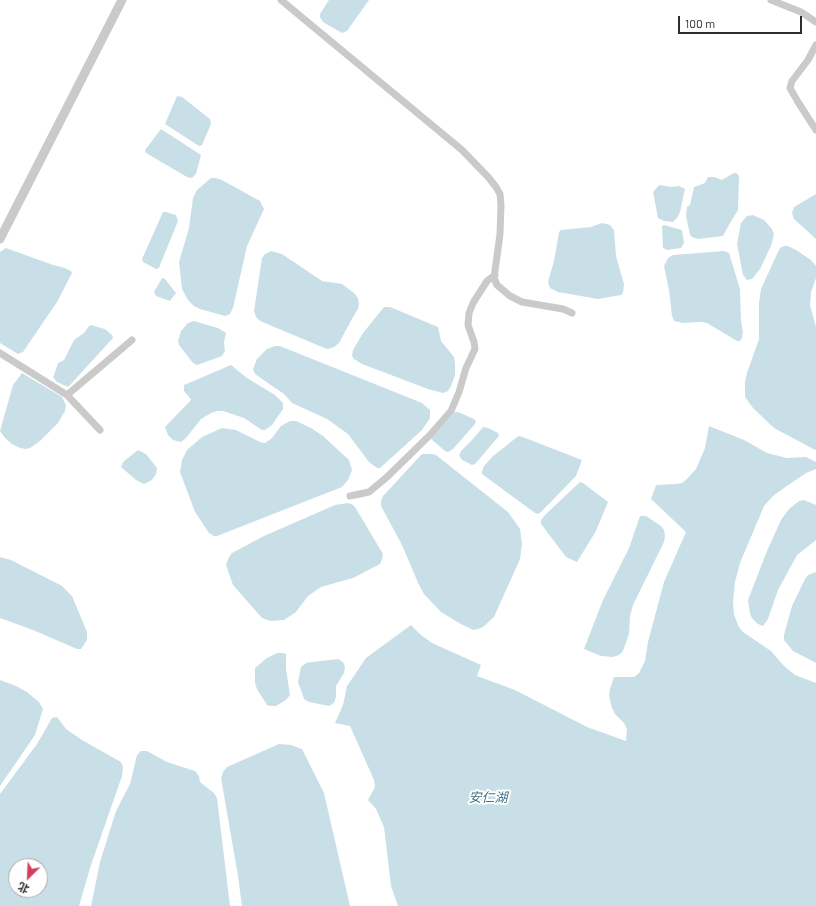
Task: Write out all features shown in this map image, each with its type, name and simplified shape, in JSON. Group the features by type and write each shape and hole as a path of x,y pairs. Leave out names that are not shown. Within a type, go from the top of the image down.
{"street":[{"path":"0,239 122,0"},
{"path":"280,0 462,150 489,178 498,191 501,205 500,234 495,275 495,282 497,285 510,296 530,304 564,309 572,313"},
{"path":"771,0 801,12 816,22"},
{"path":"816,45 808,60 792,81 790,88 816,130"},
{"path":"350,496 369,492 377,486 430,435 451,411 459,392 466,368 475,349 468,325 469,313 473,303 487,281 495,275"},
{"path":"67,394 132,340"},
{"path":"0,353 67,394 100,430"}],"water":[{"path":"329,0 369,0 347,31 342,33 323,22 320,17 320,14"},
{"path":"177,96 182,97 210,119 211,124 202,145 199,146 165,124"},
{"path":"161,129 201,155 196,174 192,178 187,177 146,153 145,150"},
{"path":"735,173 738,174 739,177 738,210 723,236 698,239 692,237 690,235 686,216 687,207 690,205 694,187 705,183 708,177 714,177 722,180"},
{"path":"211,178 222,180 260,201 264,209 247,246 233,308 230,314 225,316 200,309 188,300 182,289 179,262 189,228 193,198 197,190"},
{"path":"659,185 671,187 679,186 685,189 680,212 673,222 664,221 658,218 653,192"},
{"path":"816,194 816,239 794,219 792,213 794,207"},
{"path":"163,212 176,215 178,221 159,268 156,269 143,262 142,259"},
{"path":"753,215 764,220 772,229 774,234 771,246 760,269 752,279 747,280 743,275 737,244 741,223 747,216"},
{"path":"602,223 610,225 614,230 616,256 624,284 623,293 621,295 598,299 558,292 550,288 548,282 554,261 559,232 561,230 591,227"},
{"path":"664,225 682,230 684,243 681,248 667,250 663,248 662,226"},
{"path":"788,246 796,250 811,260 816,266 816,278 811,292 810,305 816,327 815,450 774,428 753,408 745,397 745,382 747,373 759,339 759,303 761,289 780,248"},
{"path":"6,248 65,268 72,273 57,302 23,352 18,354 0,343 0,252"},
{"path":"271,251 282,254 322,281 342,284 358,298 358,309 339,343 334,347 328,349 322,347 260,321 256,317 254,311 262,258 265,254"},
{"path":"724,251 729,253 740,289 741,321 743,332 740,341 737,341 707,323 683,323 674,321 672,316 664,266 668,258 673,255"},
{"path":"162,278 165,279 176,293 170,301 156,296 154,292"},
{"path":"384,307 390,307 438,327 441,341 454,357 455,363 455,375 448,391 443,393 428,389 362,364 354,359 352,356 353,350 363,333"},
{"path":"194,321 218,328 226,333 224,342 225,351 222,356 197,365 193,363 179,345 178,341 181,331 188,323"},
{"path":"91,325 105,329 112,335 113,338 68,387 57,382 53,377 58,363 64,360 74,340 84,333"},
{"path":"280,346 422,403 430,410 430,418 422,430 380,468 377,468 369,462 348,434 327,419 292,403 284,394 255,374 253,369 257,359 267,349"},
{"path":"231,365 247,378 275,395 283,403 283,409 272,425 265,430 262,430 244,418 223,411 217,411 201,419 181,442 173,440 168,435 165,427 191,400 184,391 184,385"},
{"path":"22,373 62,397 66,405 65,411 58,423 40,441 26,449 12,444 0,431 13,385"},
{"path":"455,412 476,421 453,449 448,452 431,439"},
{"path":"290,421 296,421 311,428 323,436 349,460 352,470 348,480 342,487 217,536 209,533 195,512 180,472 182,460 187,450 202,437 222,428 236,430 265,443 272,438 281,426"},
{"name":"安仁湖","path":"709,426 744,440 767,453 787,458 806,457 816,462 816,469 806,473 784,488 773,496 764,506 740,563 735,582 733,602 734,615 743,632 771,651 784,666 795,675 816,683 816,906 398,906 391,886 384,827 376,809 368,800 375,787 374,780 350,726 335,723 343,705 347,686 366,658 411,625 432,643 481,665 477,676 515,690 587,727 626,741 627,729 612,708 609,696 610,689 614,677 634,677 639,673 645,661 648,642 664,582 686,532 651,499 656,485 682,483 696,469 705,448"},
{"path":"483,427 498,433 499,436 475,464 472,465 462,460 459,455"},
{"path":"520,436 582,460 576,476 538,514 482,474 484,466 492,457"},
{"path":"138,450 146,454 157,468 156,474 152,480 144,484 136,480 121,467 123,462"},
{"path":"422,454 436,455 508,512 520,529 522,544 520,559 494,617 483,627 478,629 473,630 441,612 424,594 402,545 381,506 383,496"},
{"path":"580,482 608,502 596,531 577,562 566,557 541,524 541,520"},
{"path":"804,500 816,505 816,540 797,555 778,590 768,619 763,626 758,624 752,618 748,600 781,520 789,509 799,501"},
{"path":"348,503 355,507 383,554 380,564 353,578 321,587 308,596 296,612 284,620 270,621 262,618 233,585 226,565 229,557 232,553 264,536 335,505"},
{"path":"640,516 646,516 661,526 664,530 664,542 633,605 630,616 629,634 623,651 619,655 613,657 601,656 584,649 603,600 629,548"},
{"path":"0,557 11,560 62,586 72,596 87,632 87,640 81,649 77,649 0,618"},
{"path":"816,572 816,663 793,651 784,640 784,635 792,606 805,579 808,575"},
{"path":"277,653 286,654 286,669 290,695 286,700 276,706 270,706 267,705 257,689 255,683 255,668 267,658"},
{"path":"338,659 343,662 345,667 344,673 336,686 336,697 334,703 329,706 309,702 304,699 298,682 301,667 306,663"},
{"path":"0,680 27,692 39,702 43,709 35,735 0,786"},
{"path":"57,717 66,729 82,740 121,762 123,767 122,776 91,865 79,906 0,906 0,794 37,744 52,718"},
{"path":"279,744 291,745 302,749 324,793 350,906 242,906 221,778 227,767"},
{"path":"141,751 147,751 167,762 195,771 199,776 200,782 214,793 217,798 230,906 91,906 100,862 116,811 130,784 137,755"}]}
